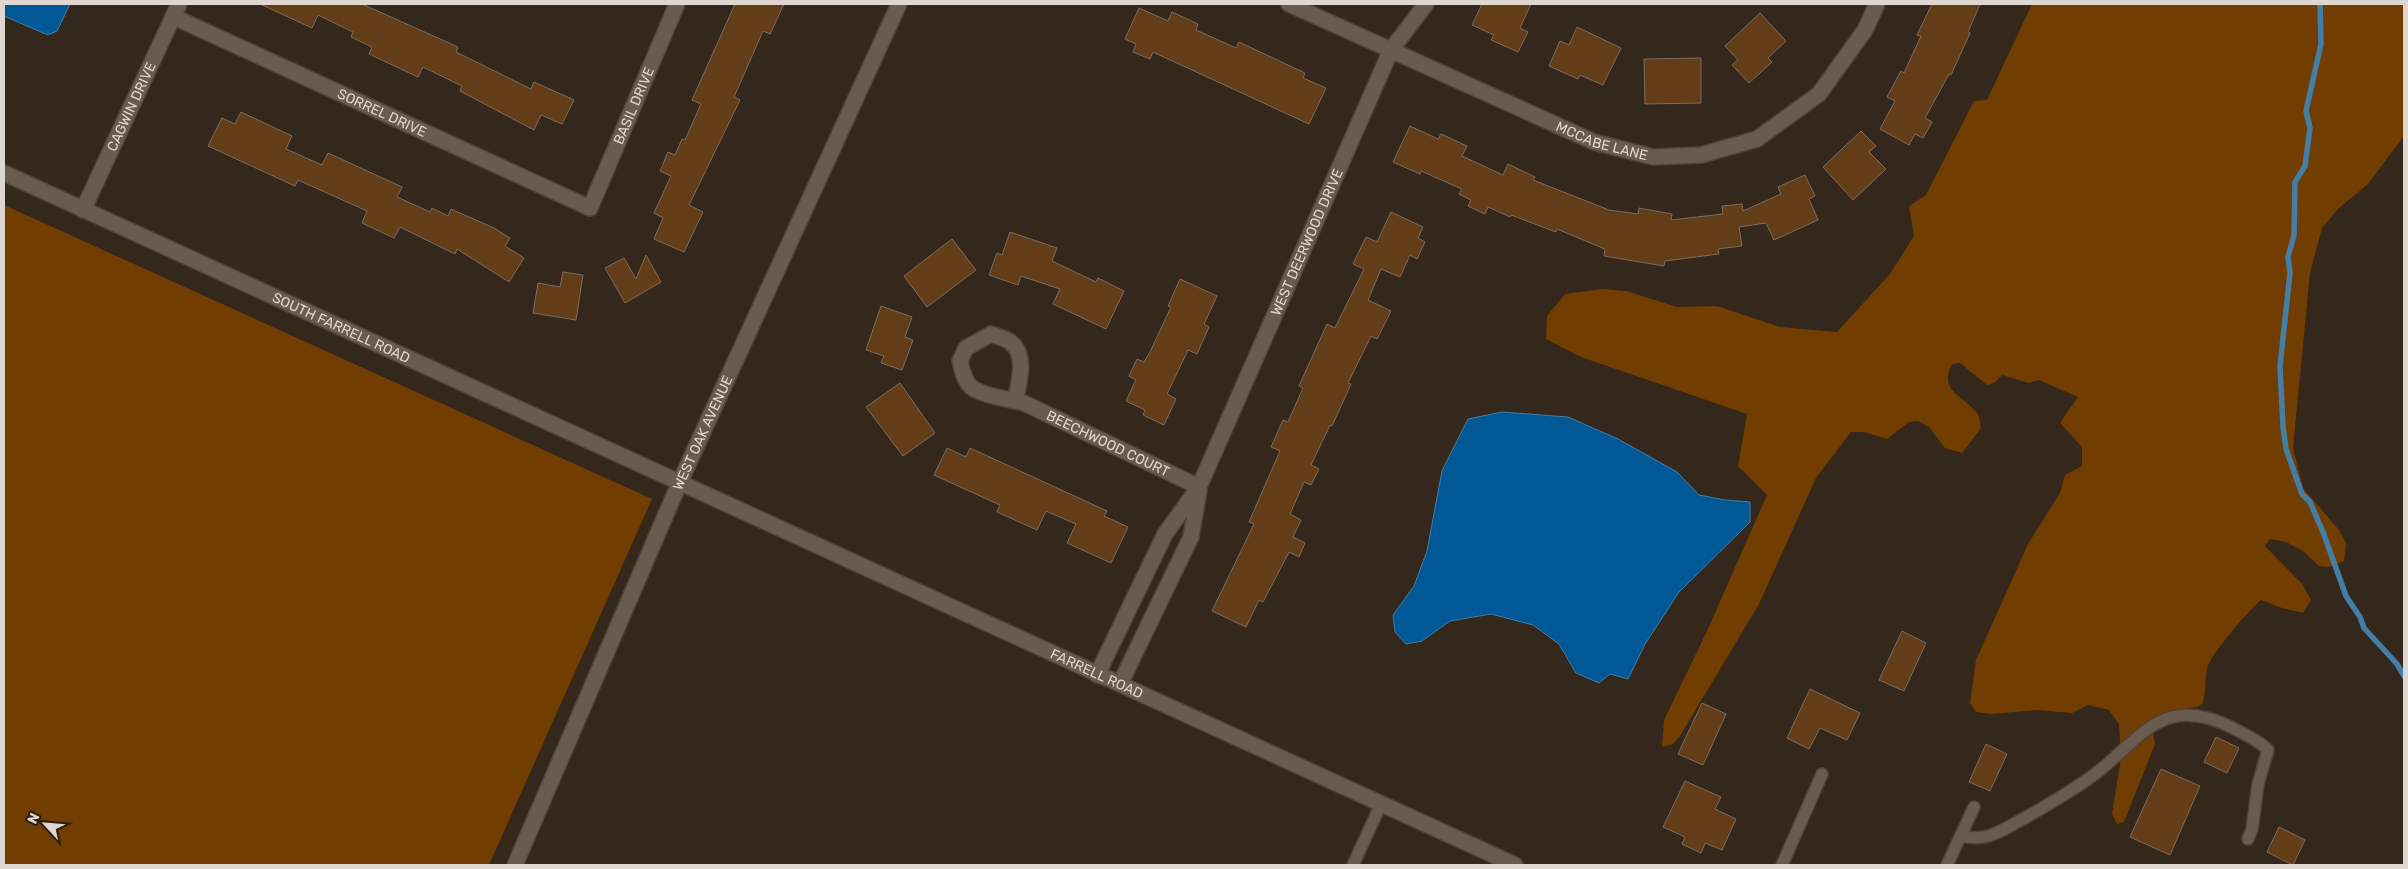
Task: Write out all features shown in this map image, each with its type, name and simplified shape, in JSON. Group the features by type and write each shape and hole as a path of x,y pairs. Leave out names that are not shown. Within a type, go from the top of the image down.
{"street":[{"name":"BASIL DRIVE","path":"590,208 677,4"},
{"name":"WEST OAK AVENUE","path":"514,865 679,484 899,4"},
{"name":"MCCABE LANE","path":"1289,4 1594,142 1653,157 1701,155 1757,138 1819,94 1865,30 1877,4"},
{"name":"WEST DEERWOOD DRIVE","path":"1097,675 1165,534 1199,488 1391,50 1426,4"},
{"name":"SORREL DRIVE","path":"176,10 590,208"},
{"name":"CAGWIN DRIVE","path":"83,210 176,10"},
{"name":"SOUTH FARRELL ROAD","path":"4,173 679,484"},
{"name":"BEECHWOOD COURT","path":"1015,401 1019,384 1020,356 1010,342 991,334 966,348 960,361 964,378 973,389 1015,401 1199,488"},
{"name":"FARRELL ROAD","path":"679,484 1515,865"},
{"name":"WEST DEERWOOD DRIVE","path":"1120,684 1191,537 1199,488"}],"lane":[{"path":"1961,836 1985,838 2008,827 2063,797 2097,772 2160,720 2191,714 2224,724 2262,743 2268,750 2258,784 2252,829 2248,839"},
{"path":"1782,865 1822,774"},
{"path":"1354,865 1381,804"},
{"path":"1947,865 1974,807"}],"shaded area":[{"path":"2032,4 2404,4 2404,136 2368,184 2338,209 2322,228 2310,273 2293,448 2303,488 2339,530 2346,543 2344,561 2329,567 2319,566 2303,551 2286,542 2270,539 2265,546 2302,584 2311,600 2303,613 2261,600 2231,632 2210,661 2207,668 2203,703 2198,707 2169,711 2151,722 2155,744 2124,822 2117,824 2112,814 2121,758 2119,724 2109,710 2088,705 2072,713 2036,710 1991,714 1976,712 1970,703 1976,660 2028,544 2060,493 2065,475 2082,466 2082,447 2060,423 2078,397 2039,380 2029,383 2002,375 1994,383 1987,385 1960,363 1952,364 1948,373 1950,387 1977,413 1981,428 1962,453 1945,448 1929,427 1918,421 1909,422 1887,439 1864,432 1851,432 1816,478 1759,604 1680,736 1673,744 1662,747 1664,720 1707,631 1767,495 1738,466 1747,414 1581,357 1546,339 1547,316 1565,294 1602,289 1626,291 1677,307 1717,306 1780,327 1837,332 1890,274 1914,236 1909,206 1926,195 1974,101 1987,100"},
{"path":"4,205 652,499 489,865 4,865"}],"water":[{"path":"4,4 70,4 57,31 48,35 4,16"},
{"path":"1502,412 1568,417 1618,439 1677,472 1699,495 1750,502 1750,522 1679,592 1645,644 1628,679 1610,674 1599,683 1576,673 1559,644 1533,625 1491,614 1450,621 1422,641 1406,644 1395,632 1393,615 1414,586 1427,551 1442,471 1468,419"}],"building":[{"path":"260,4 362,4 458,47 456,52 531,89 534,82 574,100 562,124 541,115 534,130 460,91 462,86 423,67 418,77 369,54 372,47 351,37 353,32 318,15 312,28"},
{"path":"735,4 784,4 770,34 763,31 734,97 740,100 689,205 703,212 684,252 654,239 663,218 654,213 671,176 660,171 668,152 675,155 682,139 685,140 701,104 692,100"},
{"path":"1482,4 1531,4 1520,28 1528,32 1518,52 1491,40 1494,35 1472,25"},
{"path":"1932,4 1980,4 1968,32 1970,33 1951,75 1949,74 1925,118 1932,122 1923,138 1915,134 1909,145 1880,129 1895,101 1887,97 1901,71 1904,73 1921,36 1917,35"},
{"path":"1139,8 1168,21 1172,12 1198,24 1196,30 1236,48 1239,42 1305,73 1303,78 1326,88 1309,124 1153,52 1150,59 1133,52 1136,44 1125,39"},
{"path":"1760,13 1786,41 1768,58 1772,62 1749,83 1732,65 1738,60 1725,46"},
{"path":"1577,27 1621,48 1603,85 1580,75 1578,79 1549,66 1560,41 1569,45"},
{"path":"1701,58 1701,103 1645,104 1644,59"},
{"path":"241,112 292,136 286,149 322,165 328,153 402,187 397,197 430,212 432,208 448,216 451,209 494,228 510,238 505,246 524,258 509,282 457,249 455,254 400,227 394,238 362,223 367,211 298,180 295,186 208,146 222,118 235,124"},
{"path":"1410,126 1438,139 1441,134 1467,146 1462,156 1503,175 1508,164 1535,177 1533,180 1609,210 1638,214 1639,208 1672,214 1671,220 1723,214 1722,206 1742,204 1743,211 1781,194 1778,187 1805,175 1815,196 1809,199 1818,220 1774,240 1766,223 1739,227 1742,246 1718,249 1719,254 1665,261 1664,266 1604,256 1605,249 1557,229 1556,232 1511,215 1510,217 1488,207 1485,214 1468,206 1471,200 1459,194 1462,189 1421,171 1420,174 1393,162"},
{"path":"1861,131 1876,146 1869,152 1886,169 1853,200 1823,167"},
{"path":"1391,212 1423,227 1418,238 1425,242 1417,259 1410,255 1400,277 1381,269 1368,300 1391,311 1377,339 1371,336 1348,383 1351,384 1332,426 1330,425 1311,465 1319,469 1311,485 1304,482 1290,514 1301,520 1293,537 1305,543 1299,557 1289,552 1263,602 1259,600 1246,627 1212,611 1254,524 1249,522 1280,451 1271,447 1283,420 1288,422 1303,388 1299,386 1327,324 1335,328 1364,269 1353,264 1366,237 1377,242"},
{"path":"1010,232 1057,248 1052,261 1096,282 1098,278 1124,291 1106,329 1053,304 1060,289 1021,276 1018,285 989,275 997,253 1002,255"},
{"path":"952,239 976,270 927,307 904,276"},
{"path":"646,255 661,282 625,303 605,268 624,258 636,279"},
{"path":"563,272 583,275 576,320 533,313 538,283 560,287"},
{"path":"1180,279 1217,296 1204,324 1209,327 1197,354 1188,350 1167,394 1176,399 1164,425 1143,415 1145,410 1126,401 1136,380 1129,376 1137,359 1144,362 1150,352 1171,307 1168,306"},
{"path":"881,306 912,317 905,337 913,340 902,370 881,363 884,356 866,350"},
{"path":"900,383 935,433 903,456 866,407"},
{"path":"947,448 966,457 970,448 1107,511 1104,516 1128,527 1111,563 1067,543 1076,524 1046,511 1037,530 997,512 1000,505 934,475"},
{"path":"1902,631 1926,643 1904,691 1879,680"},
{"path":"1810,689 1860,713 1847,740 1820,728 1809,749 1787,738"},
{"path":"1702,703 1726,714 1703,765 1678,754"},
{"path":"2216,737 2239,748 2227,773 2204,762"},
{"path":"1986,744 2007,754 1990,791 1969,782"},
{"path":"2161,769 2200,786 2170,855 2130,837"},
{"path":"1685,781 1721,797 1715,809 1736,819 1722,850 1705,843 1701,853 1682,844 1685,837 1663,827"},
{"path":"2279,827 2305,840 2293,865 2267,852"}],"waterway":[{"path":"2320,4 2321,44 2306,111 2310,128 2305,166 2295,182 2294,235 2288,257 2290,273 2280,366 2283,427 2286,449 2302,494 2310,502 2323,532 2346,596 2360,617 2364,628 2397,664 2404,676"}]}
